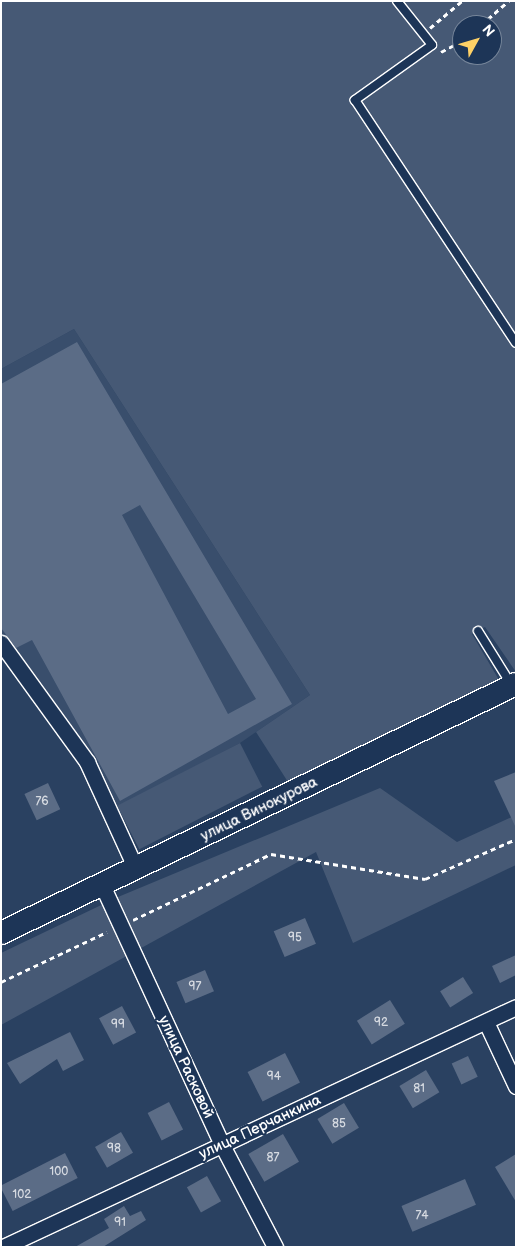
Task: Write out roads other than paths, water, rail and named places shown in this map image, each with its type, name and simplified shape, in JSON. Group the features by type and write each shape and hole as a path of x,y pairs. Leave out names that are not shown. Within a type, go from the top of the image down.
{"main road":[{"name":"улица Винокурова","path":"1,933 514,685"}],"street":[{"path":"1,643 87,762 136,869"},
{"name":"улица Расковой","path":"102,885 222,1145 275,1247"},
{"name":"улица Перчанкина","path":"3,1247 516,1007"},
{"path":"486,1022 516,1086"}],"lane":[{"path":"397,1 432,45 355,100 516,342"},
{"path":"478,631 514,685"}]}
